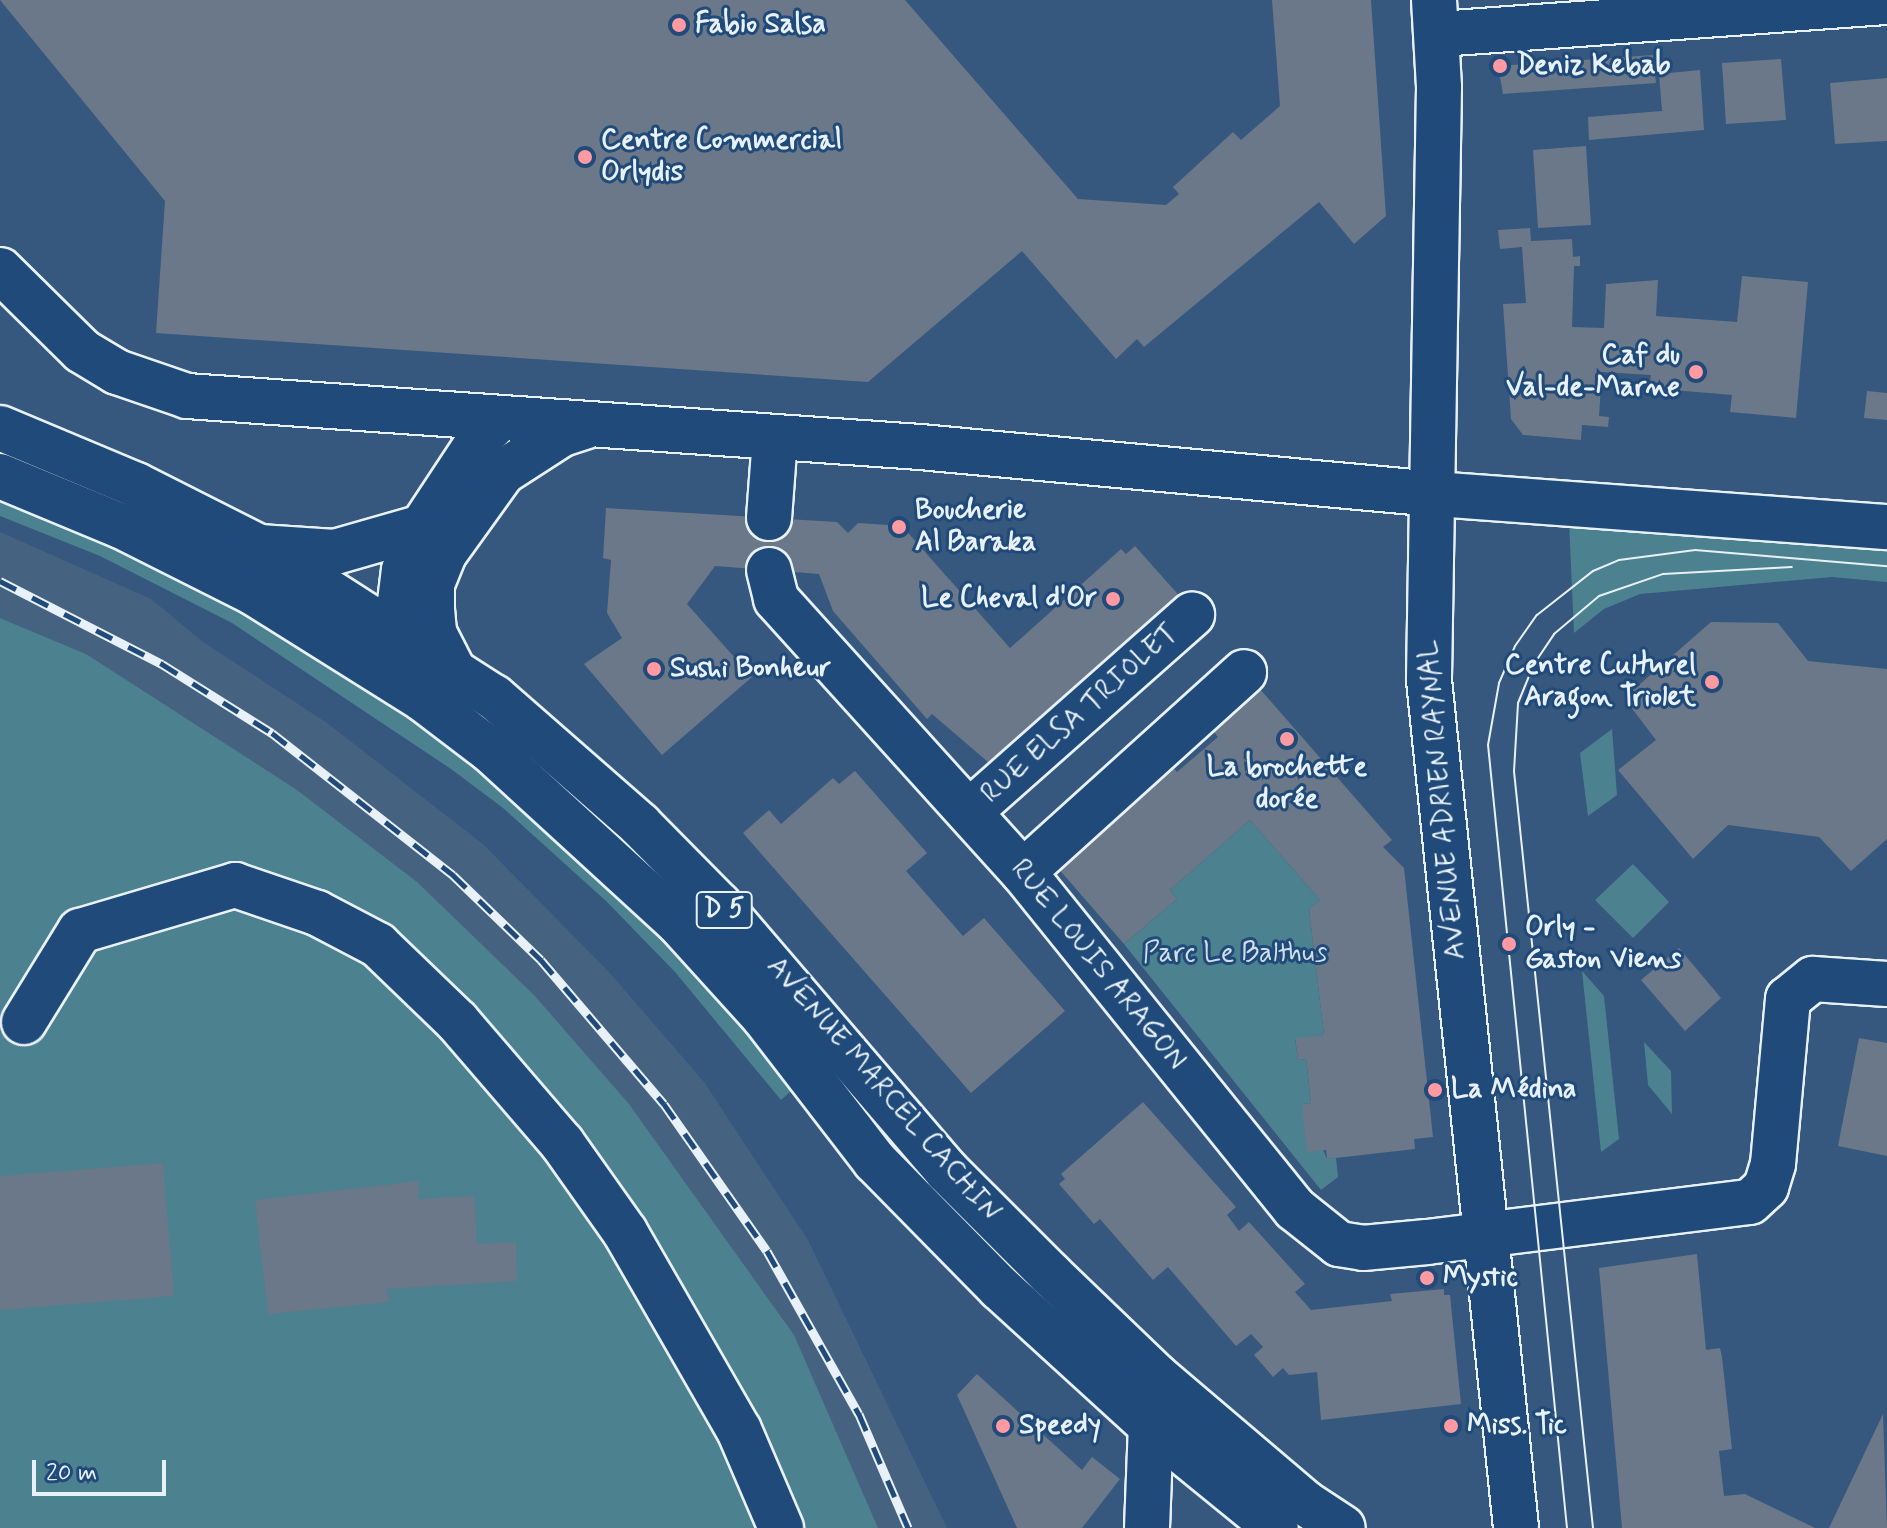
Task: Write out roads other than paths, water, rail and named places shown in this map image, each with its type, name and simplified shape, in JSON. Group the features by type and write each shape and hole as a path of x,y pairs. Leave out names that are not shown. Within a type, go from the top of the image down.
{"street":[{"path":"1437,17 1887,2"},
{"name":"AVENUE ADRIEN RAYNAL","path":"1437,17 1435,494 1429,629 1432,725 1486,1234 1508,1519"},
{"path":"4,280 82,351 117,372 187,396 1117,463 1435,494 1887,527"},
{"path":"409,690 399,632 404,570 422,527 482,436 500,418"},
{"path":"451,666 434,632 432,607 432,584 444,554 503,472 562,434 587,426"},
{"name":"AVENUE MARCEL CACHIN","path":"0,428 136,485 259,547 451,666 554,747 709,895 794,987 947,1171 1050,1274 1156,1376 1305,1503 1343,1528"},
{"path":"769,518 775,438"},
{"name":"AVENUE MARCEL CACHIN","path":"0,476 121,526 209,569 409,690 541,792 678,922 764,1017 875,1161 1000,1288 1151,1426 1276,1528"},
{"path":"259,547 335,552 422,527"},
{"name":"RUE LOUIS ARAGON","path":"769,570 776,599 1023,872 1319,1232 1339,1244 1363,1248 1750,1202 1766,1187 1773,1164 1788,999 1804,981 1813,979 1887,984"},
{"name":"RUE ELSA TRIOLET","path":"969,812 1192,615"},
{"path":"1023,872 1244,672"},
{"path":"24,1022 80,931 235,885 317,913 378,945 466,1032 562,1143 625,1232 739,1430 781,1528"},
{"path":"1147,1528 1151,1426"}],"tram line":[{"path":"1567,1528 1488,745 1499,683 1515,646 1537,615 1593,571 1619,560 1695,550 1887,566"},
{"path":"1593,1528 1514,771 1518,703 1534,664 1554,634 1599,596 1663,574 1792,567"}],"railway":[{"path":"0,581 162,664 272,733 453,875 541,960 664,1104 767,1251 859,1414 908,1528"}],"place":[{"name":"Fabio Salsa","path":"679,25"},
{"name":"Deniz Kebab","path":"1500,66"},
{"name":"Centre Commercial Orlydis","path":"585,157"},
{"name":"Caf du Val-de-Marne","path":"1696,372"},
{"name":"Boucherie Al Baraka","path":"899,527"},
{"name":"Le Cheval d'Or","path":"1113,599"},
{"name":"Sushi Bonheur","path":"654,669"},
{"name":"Centre Culturel Aragon Triolet","path":"1712,682"},
{"name":"La brochette dorée","path":"1287,739"},
{"name":"Orly - Gaston Viens","path":"1509,944"},
{"name":"La Médina","path":"1435,1090"},
{"name":"Mystic","path":"1427,1278"},
{"name":"Speedy","path":"1003,1426"},
{"name":"Miss. Tic","path":"1451,1426"}],"park label":[{"name":"Parc Le Balthus","path":"1235,954"}]}
